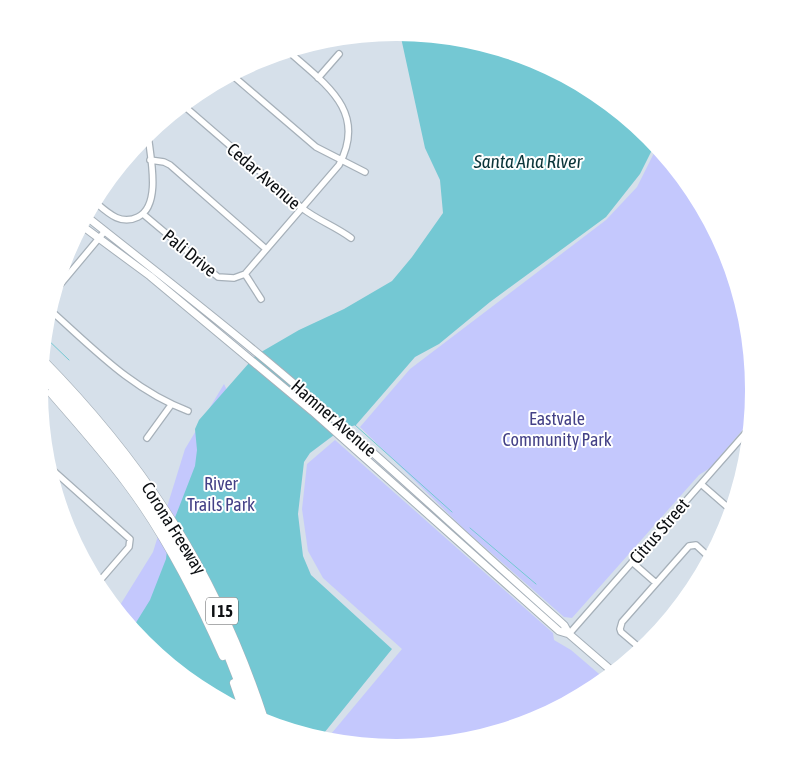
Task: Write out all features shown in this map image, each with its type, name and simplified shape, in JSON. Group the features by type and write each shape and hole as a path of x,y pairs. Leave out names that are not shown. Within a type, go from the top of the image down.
{"highway":[{"name":"Corona Freeway","path":"48,366 105,426 159,514 203,572 248,670 262,711"},
{"path":"48,375 109,442 159,514 210,598 238,660 255,709"},
{"path":"48,384 114,457 159,514 206,604 236,672 247,705"},
{"name":"Corona Freeway","path":"48,390 112,465 159,514 187,581 212,630 232,676 241,702"}],"main road":[{"name":"Hamner Avenue","path":"92,221 251,348 405,480 460,533 564,625 568,634 608,668"},
{"name":"Hamner Avenue","path":"87,230 150,276 244,354 396,484 559,632 568,634"}],"street":[{"path":"318,78 339,54"},
{"path":"294,57 341,102 347,116 348,138 342,160"},
{"path":"238,79 316,147 365,172"},
{"name":"Cedar Avenue","path":"189,110 302,208 315,218 335,226 351,238"},
{"path":"100,206 113,217 122,220 132,220 143,214 150,206 153,195 149,144"},
{"path":"150,160 170,165 266,249"},
{"name":"Pali Drive","path":"143,214 218,276 234,278 245,274 342,160"},
{"path":"66,277 105,231"},
{"path":"245,274 261,299"},
{"path":"56,315 147,393 188,411"},
{"path":"147,438 172,405"},
{"name":"Citrus Street","path":"568,634 742,437"},
{"path":"58,474 130,539 129,547 103,577"},
{"path":"700,484 726,506"},
{"path":"635,644 620,629 622,622 684,550 692,544 704,554"},
{"path":"632,562 656,583"}],"green space":[{"name":"Eastvale Community Park","path":"653,154 673,178 699,216 719,257 739,322 745,367 745,413 743,430 710,468 699,475 572,618 564,617 465,530 360,427 410,369 606,220 637,187"},
{"name":"River Trails Park","path":"224,384 275,491 155,642 121,603 153,552 185,449"},
{"path":"335,440 553,633 554,640 571,650 599,674 551,703 509,720 465,732 442,736 396,739 332,733 402,649 323,578 308,551 302,509 307,464"}],"water":[{"name":"Santa Ana River","path":"402,41 442,44 487,53 551,77 609,113 651,152 640,174 606,217 490,302 439,344 415,357 356,425 342,429 310,453 304,462 298,514 303,556 311,575 392,649 325,731 306,727 263,712 222,692 184,667 136,622 150,600 166,559 169,533 195,466 197,450 195,429 199,420 256,355 299,330 344,309 392,281 412,257 443,213 440,180 425,148"}],"waterway":[{"path":"51,343 69,360"},
{"path":"355,425 452,512"},
{"path":"470,528 536,584"}]}
